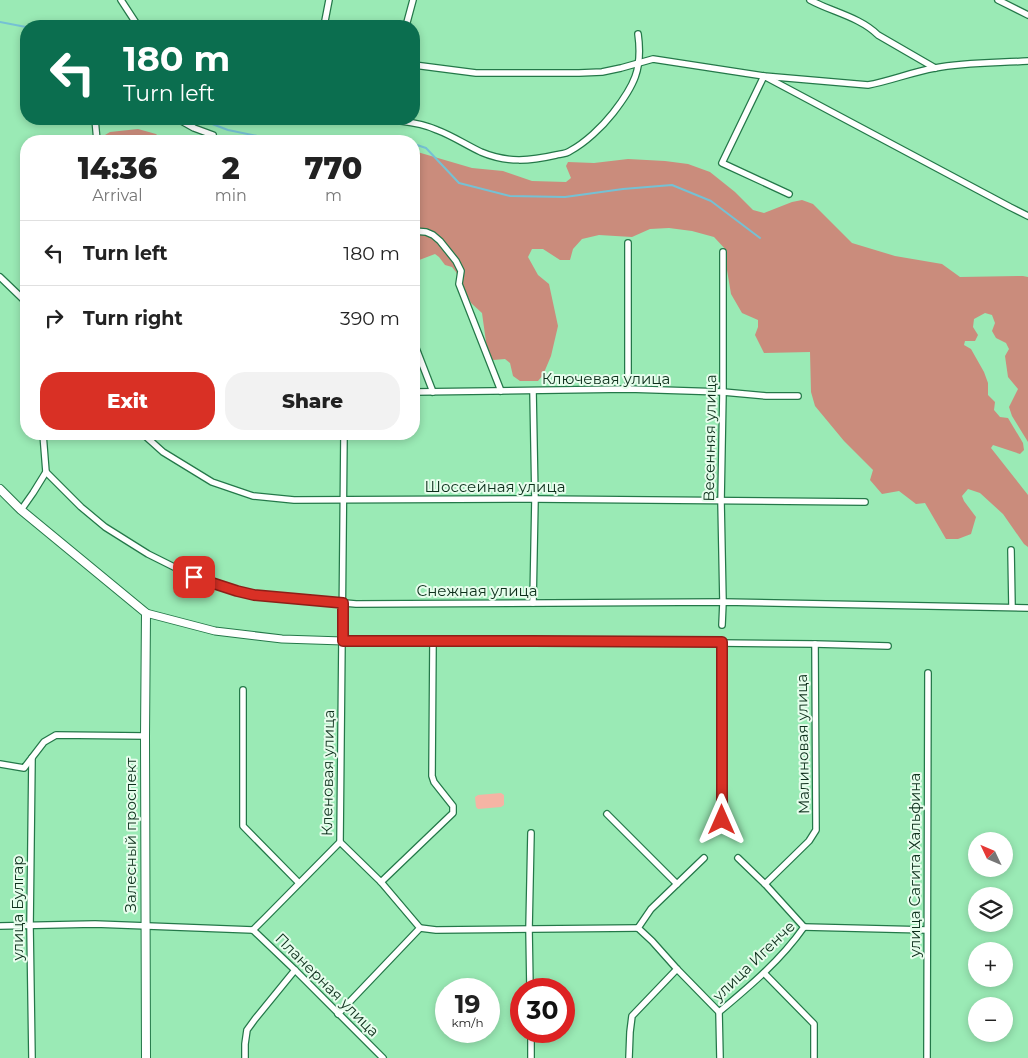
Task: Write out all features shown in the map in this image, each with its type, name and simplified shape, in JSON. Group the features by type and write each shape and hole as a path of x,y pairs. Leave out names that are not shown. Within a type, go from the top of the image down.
{"main road":[{"path":"0,490 21,510 146,612"},
{"name":"Залесный проспект","path":"146,612 146,1058"}],"street":[{"path":"121,0 134,20"},
{"path":"325,20 329,0"},
{"path":"408,20 413,0"},
{"path":"810,0 872,29 878,35 935,68"},
{"path":"998,0 1028,15"},
{"path":"420,125 437,129 483,152 502,159 536,160 570,152 592,136 611,115 634,81 640,62 638,34"},
{"path":"420,66 476,73 579,73 602,72 653,59 764,76 868,85 935,68 1028,61"},
{"path":"764,76 722,162 789,194"},
{"path":"764,76 1028,216"},
{"path":"189,125 213,135"},
{"path":"420,232 433,235 456,261 461,271 460,284 501,391"},
{"path":"628,243 628,389"},
{"name":"Весенняя улица","path":"722,625 723,252"},
{"path":"0,277 20,296"},
{"path":"420,358 433,392"},
{"name":"Ключевая улица","path":"420,392 628,389 798,396"},
{"path":"533,391 535,499 533,603"},
{"path":"21,510 46,472 43,440"},
{"name":"Шоссейная улица","path":"150,440 163,452 212,482 253,496 294,500 535,499 865,502"},
{"name":"Кленовая улица","path":"254,930 340,842 344,440"},
{"name":"Снежная улица","path":"46,472 81,507 105,527 148,554 194,577 254,595 343,603 723,602 1028,608"},
{"path":"1011,550 1012,607"},
{"path":"146,612 215,631 282,639 343,641 722,642 888,646"},
{"path":"381,882 453,813 453,806 434,782 432,776 433,641"},
{"path":"722,642 722,820"},
{"name":"Малиновая улица","path":"765,884 809,841 816,830 815,644"},
{"name":"улица Сагита Хальфина","path":"927,1058 928,673"},
{"path":"244,690 243,826 299,883"},
{"path":"0,764 24,768 44,742 56,735 145,736"},
{"name":"улица Булгар","path":"32,758 30,926 32,1058"},
{"path":"607,814 678,884"},
{"path":"530,978 531,833"},
{"path":"340,842 381,882 420,928 436,930 638,928 719,1012 720,1058"},
{"path":"638,928 651,909 704,858"},
{"path":"738,858 765,884 804,927"},
{"path":"0,926 94,924 254,930"},
{"name":"улица Игенче","path":"719,1012 764,973 794,941 804,927 927,930"},
{"path":"338,1014 420,928"},
{"name":"Планерная улица","path":"254,930 383,1058"},
{"path":"245,1058 248,1030 295,970"},
{"path":"630,1058 632,1016 677,970"},
{"path":"764,973 814,1024 814,1058"},
{"path":"531,1043 531,1058"}],"shaded area":[{"path":"138,129 157,135 105,135 110,132"},
{"path":"420,153 472,168 503,171 532,181 566,182 571,178 566,166 568,162 594,163 628,159 688,164 710,172 735,192 753,210 764,213 802,200 813,204 852,243 895,256 942,264 960,277 1028,277 1028,442 1012,416 1009,407 1018,389 1008,377 1005,356 1009,349 1006,343 996,338 992,331 995,323 992,315 985,313 974,319 973,327 978,335 975,341 965,341 964,345 971,349 984,372 988,383 988,395 995,402 994,410 1000,417 1008,418 1023,443 1024,450 1020,454 993,445 991,448 1028,495 1028,547 1003,514 980,493 968,489 962,496 976,517 971,534 958,539 946,539 925,503 916,504 899,491 882,494 870,480 873,470 844,441 815,406 811,392 810,352 764,353 755,335 758,320 742,313 731,294 727,270 727,251 714,237 692,231 669,228 650,229 632,237 599,235 582,239 573,249 570,260 560,260 543,249 532,249 528,257 538,275 549,284 558,326 551,356 543,375 538,381 520,381 513,376 510,363 505,359 493,360 487,349 482,313 471,303 456,272 452,267 445,265 435,254 420,260"},
{"path":"501,793 504,795 504,805 501,807 478,809 476,807 475,797 478,795"}],"waterway":[{"path":"0,22 20,26"},
{"path":"215,125 252,135"},
{"path":"420,146 426,148 459,183 510,196 565,197 672,185 711,201 760,238"}],"route":[{"path":"194,577 237,591 270,598 343,603 343,641 722,642 722,820"}]}
